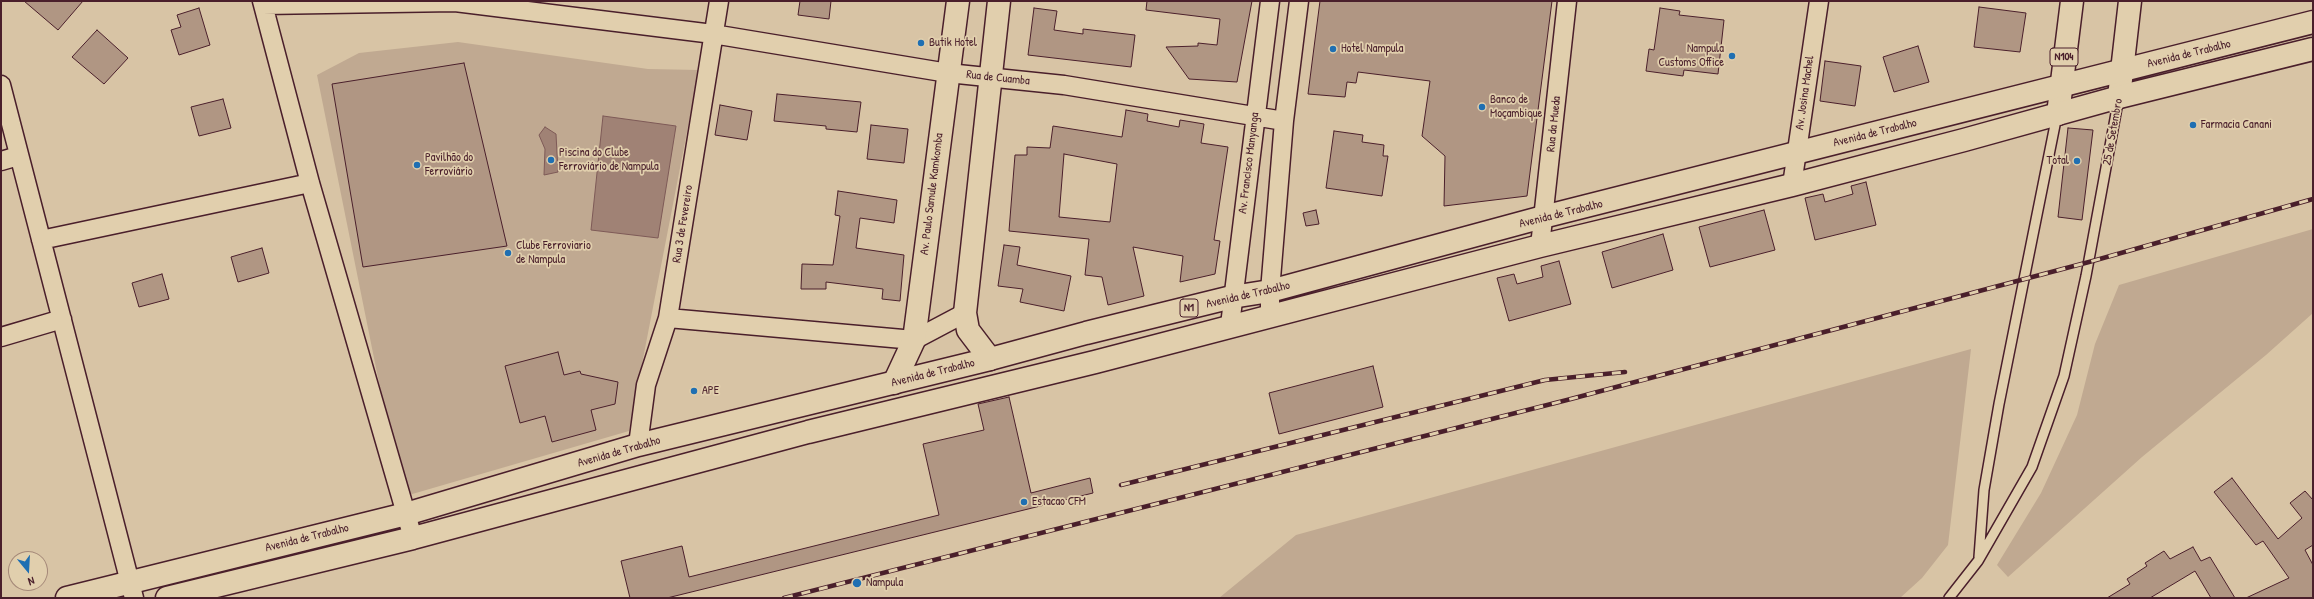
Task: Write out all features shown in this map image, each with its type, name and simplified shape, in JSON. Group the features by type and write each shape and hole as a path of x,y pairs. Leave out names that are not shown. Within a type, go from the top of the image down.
{"main road":[{"name":"Av. Paulo Samule Kamkomba","path":"894,383 914,340 958,1"},
{"path":"990,359 968,330 965,313 999,1"},
{"name":"N104","path":"2058,114 2072,1"},
{"name":"25 de Setembro","path":"2119,97 2130,1"},
{"name":"Avenida de Trabalho","path":"66,598 132,590 406,514 638,445 990,359 1086,333 1232,298 1270,291 1543,217 2313,22"},
{"name":"Avenida de Trabalho","path":"167,598 413,538 808,432 1095,362 1230,325 1540,246 1792,185 2119,97 2313,49"},
{"path":"1086,333 1095,362"},
{"path":"729,424 737,452"}],"street":[{"name":"Rua 3 de Fevereiro","path":"638,445 646,384 668,318 718,1"},
{"name":"Av. Francisco Manyanga","path":"1230,325 1254,117 1270,1"},
{"path":"1270,316 1270,291 1284,121 1299,1"},
{"name":"Rua da Mueda","path":"1540,246 1567,1"},
{"name":"Av. Josina Machel","path":"1792,185 1819,1"},
{"name":"Rua de Cuamba","path":"263,3 455,2 713,34 948,73 1064,85 1284,121"},
{"path":"263,3 310,183 413,538"},
{"path":"1,85 18,156 132,590"},
{"path":"1,161 18,156"},
{"path":"41,240 310,183"},
{"path":"668,318 914,340 965,313"},
{"path":"1,337 62,319"}],"lane":[{"name":"25 de Setembro","path":"1949,598 1978,560 2032,467 2064,376 2089,262 2119,97"},
{"path":"1978,560 1984,490 1999,404 2058,114"}],"shaded area":[{"name":"Clube Ferroviario de Nampula","path":"458,42 648,69 699,70 629,431 402,497 317,75 359,53"},
{"path":"603,116 676,126 658,238 591,230"},
{"name":"Piscina do Clube Ferroviário de Nampula","path":"545,127 556,134 558,172 544,175 545,149 539,135"},
{"path":"2313,229 2313,313 2266,355 2142,457 2008,577 1997,565 2041,493 2077,415 2095,344 2119,285"},
{"path":"1971,349 1948,545 1922,578 1900,598 1219,598 1296,535"}],"building":[{"path":"24,1 83,1 58,30"},
{"path":"800,1 831,1 829,19 798,15"},
{"path":"1147,1 1252,1 1237,82 1189,79 1166,47 1198,46 1198,43 1217,45 1220,19 1146,10"},
{"name":"Banco de Moçambique","path":"1320,1 1552,1 1527,196 1444,206 1445,156 1422,136 1430,81 1358,72 1356,83 1347,82 1345,97 1308,94"},
{"path":"1979,7 2026,13 2020,52 1974,47"},
{"path":"199,8 210,45 179,55 171,30 181,27 177,15"},
{"path":"1034,8 1057,11 1054,30 1083,34 1083,29 1135,35 1131,67 1028,55"},
{"path":"1660,8 1680,11 1679,15 1724,20 1718,74 1684,70 1683,76 1646,71 1649,49 1654,50"},
{"path":"97,30 128,58 104,84 72,57"},
{"path":"1918,46 1929,82 1894,92 1883,57"},
{"path":"1825,61 1861,66 1855,106 1820,101"},
{"name":"Pavilhão do Ferroviário","path":"464,63 507,246 363,267 332,84"},
{"path":"777,94 861,102 857,132 826,129 826,126 774,121"},
{"path":"223,99 231,128 199,136 191,107"},
{"path":"720,105 752,111 747,140 715,135"},
{"path":"1126,110 1148,114 1147,121 1179,127 1180,120 1204,124 1201,143 1228,147 1214,240 1220,241 1215,274 1180,282 1183,256 1133,247 1144,296 1108,305 1102,277 1085,275 1089,239 1009,231 1015,155 1027,155 1027,147 1050,148 1053,126 1122,137","holes":["1064,154 1117,164 1110,222 1059,217"]},
{"path":"871,125 908,129 904,163 867,159"},
{"name":"Total","path":"2068,128 2093,130 2082,220 2058,217"},
{"path":"1334,131 1363,135 1362,142 1384,145 1383,156 1388,156 1382,196 1326,188"},
{"path":"1866,182 1876,225 1815,240 1805,198 1823,194 1825,202 1853,194 1851,186"},
{"path":"838,191 897,200 894,223 860,218 856,248 904,255 900,301 882,299 883,289 826,282 826,289 801,289 802,264 833,265 840,216 835,215"},
{"path":"1316,210 1319,224 1306,226 1303,213"},
{"path":"1764,210 1775,250 1710,267 1699,227"},
{"path":"1663,234 1673,270 1612,288 1602,252"},
{"path":"1004,245 1020,247 1017,265 1071,276 1064,311 1020,302 1023,289 998,286"},
{"path":"262,248 269,273 238,282 231,257"},
{"path":"1559,261 1571,304 1509,321 1497,278 1514,274 1517,284 1543,277 1541,266"},
{"path":"162,274 169,299 139,307 132,283"},
{"path":"558,352 564,375 580,371 581,374 618,382 615,404 591,410 596,430 552,442 545,416 520,423 505,366"},
{"path":"1373,366 1383,407 1279,434 1269,393"},
{"name":"Estacao CFM","path":"1009,397 1031,493 1090,478 1093,493 667,598 630,598 621,561 682,546 689,577 939,515 923,444 984,430 978,404"},
{"path":"2232,478 2278,539 2302,518 2290,503 2305,491 2313,500 2313,545 2305,550 2313,565 2313,598 2246,598 2289,578 2263,541 2256,545 2214,492"},
{"path":"2193,547 2201,561 2210,557 2235,598 2211,598 2195,571 2150,598 2107,598 2130,584 2127,579 2147,566 2145,563 2164,551 2170,559"}],"railway":[{"path":"784,598 1567,400 2089,262 2313,199"},
{"path":"1121,485 1545,380 1625,372"}],"place":[{"name":"Butik Hotel","path":"921,43"},
{"name":"Hotel Nampula","path":"1333,49"},
{"name":"Nampula Customs Office","path":"1732,56"},
{"name":"Banco de Moçambique","path":"1482,107"},
{"name":"Farmacia Canani","path":"2193,125"},
{"name":"Piscina do Clube Ferroviário de Nampula","path":"551,160"},
{"name":"Total","path":"2077,161"},
{"name":"Pavilhão do Ferroviário","path":"417,165"},
{"name":"Clube Ferroviario de Nampula","path":"508,253"},
{"name":"APE","path":"694,391"},
{"name":"Estacao CFM","path":"1024,502"},
{"name":"Nampula","path":"857,583"}]}
